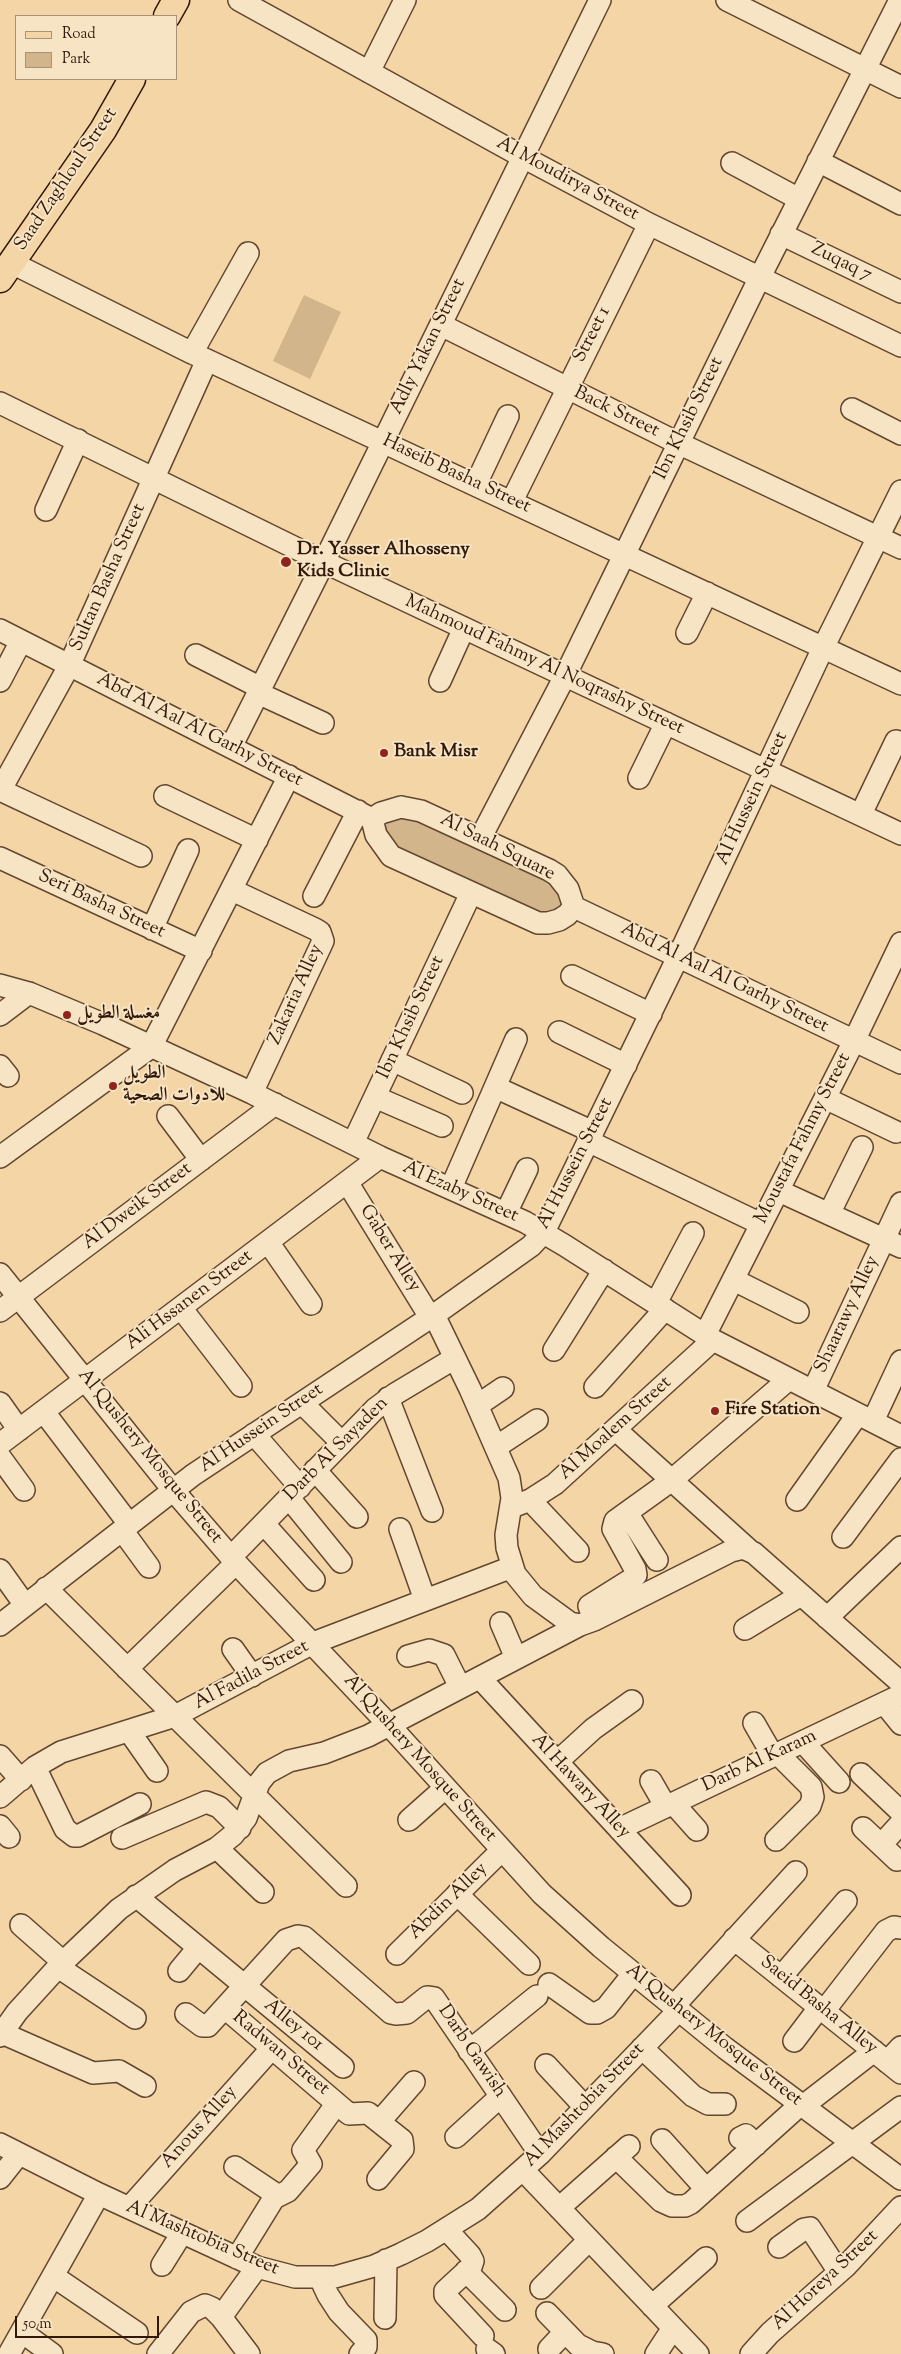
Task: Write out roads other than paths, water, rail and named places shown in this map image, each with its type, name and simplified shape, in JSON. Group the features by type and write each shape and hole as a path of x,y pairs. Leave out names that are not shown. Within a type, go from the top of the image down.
{"main road":[{"path":"168,15 176,0"},
{"name":"Saad Zaghloul Street","path":"6,271 103,130 131,80"}],"street":[{"name":"Al Moudirya Street","path":"239,0 523,157 649,224 759,279 901,346"},
{"path":"369,72 405,0"},
{"name":"Adly Yakan Street","path":"231,747 600,0"},
{"name":"Ibn Khsib Street","path":"481,837 565,676 781,234 900,0"},
{"path":"738,2 901,87"},
{"path":"818,161 901,204"},
{"path":"732,164 799,199"},
{"name":"Street 1","path":"512,501 566,388 649,224"},
{"name":"Zuqaq 7","path":"781,234 901,292"},
{"name":"Sultan Basha Street","path":"0,791 70,666 155,478 200,356 248,253"},
{"name":"Haseib Basha Street","path":"6,271 200,356 383,440 901,684"},
{"name":"Back Street","path":"441,325 678,443 901,548"},
{"name":"Mahmoud Fahmy Al Noqrashy Street","path":"0,403 324,562 901,834"},
{"path":"852,409 901,434"},
{"path":"476,484 508,416"},
{"path":"46,510 78,440"},
{"name":"Al Hussein Street","path":"0,1625 173,1490 432,1316 531,1246 544,1232 651,1014 823,648 901,491"},
{"path":"687,634 707,593"},
{"path":"440,681 464,628"},
{"name":"Abd Al Aal Al Garhy Street","path":"0,630 365,815"},
{"path":"0,681 21,641"},
{"path":"196,655 323,723"},
{"path":"639,778 666,723"},
{"path":"861,814 896,742"},
{"path":"0,1157 151,1046 289,776"},
{"path":"0,791 141,856"},
{"path":"165,796 257,840"},
{"name":"Al Saah Square","path":"365,815 390,809 411,808 481,837 557,875 568,889 574,907"},
{"path":"314,896 365,815 391,856 538,923 559,920 574,907"},
{"path":"152,929 188,850"},
{"name":"Seri Basha Street","path":"0,858 201,951"},
{"name":"Zakaria Alley","path":"232,890 315,929 320,932 323,941 252,1093"},
{"name":"Ibn Khsib Street","path":"353,1143 471,893"},
{"name":"Abd Al Aal Al Garhy Street","path":"574,907 901,1063"},
{"name":"Moustafa Fahmy Street","path":"709,1337 761,1224 854,1041 901,943"},
{"path":"572,976 651,1014"},
{"name":"Al Ezaby Street","path":"0,984 29,993 103,1024 275,1104 380,1157 544,1232 709,1337 901,1436"},
{"path":"0,1015 29,993"},
{"path":"559,1032 626,1066"},
{"path":"451,1188 516,1039"},
{"path":"392,1060 462,1093"},
{"path":"495,1087 761,1224"},
{"path":"375,1097 442,1126"},
{"path":"825,1098 896,1132"},
{"name":"Al Dweik Street","path":"0,1311 275,1104"},
{"path":"168,1116 201,1160"},
{"path":"829,1214 862,1147"},
{"name":"Ali Hssanen Street","path":"0,1444 380,1157"},
{"path":"506,1213 527,1169"},
{"name":"Gaber Alley","path":"348,1182 432,1316 455,1358 478,1405 521,1504 506,1535 512,1567 523,1586 533,1596 570,1623 587,1622"},
{"path":"779,1190 892,1243"},
{"name":"Shaarawy Alley","path":"813,1391 892,1243 901,1203"},
{"path":"595,1387 661,1306 693,1233"},
{"path":"268,1242 311,1304"},
{"path":"554,1350 604,1270"},
{"name":"Al Qushery Mosque Street","path":"0,1274 173,1490 234,1560 389,1725 502,1850 571,1921 676,2009 901,2179"},
{"path":"734,1280 798,1312"},
{"path":"181,1308 241,1386"},
{"name":"Al Moalem Street","path":"521,1504 555,1484 616,1430 709,1337"},
{"name":"Darb Al Sayaden","path":"127,1668 234,1560 264,1524 315,1470 388,1398 455,1358"},
{"path":"797,1500 866,1418 901,1362"},
{"path":"587,1622 590,1605 636,1575 613,1526 614,1521 672,1480 789,1379"},
{"path":"478,1405 503,1388"},
{"path":"388,1398 432,1511"},
{"path":"0,1403 19,1430"},
{"path":"302,1403 342,1443"},
{"path":"44,1412 126,1527 149,1567"},
{"path":"496,1447 537,1420"},
{"path":"616,1430 901,1683"},
{"path":"254,1434 341,1562"},
{"path":"0,1457 24,1490"},
{"path":"843,1537 901,1459"},
{"path":"315,1470 357,1517"},
{"path":"521,1504 578,1551"},
{"path":"627,1512 657,1560"},
{"path":"264,1524 314,1580"},
{"path":"400,1528 425,1600"},
{"path":"827,1618 901,1546"},
{"path":"145,2086 119,2071 93,2073 1,2034 61,1965 101,1925 136,1896 175,1870 217,1848 240,1828 246,1818 254,1795 267,1773 278,1766 346,1745 737,1548 749,1550"},
{"name":"Al Fadila Street","path":"0,1797 28,1773 74,1746 175,1716 313,1643 512,1567"},
{"path":"0,1570 25,1605"},
{"path":"46,1588 346,1886"},
{"path":"745,1629 801,1595"},
{"path":"501,1623 516,1658"},
{"path":"233,1649 252,1676"},
{"path":"408,1656 429,1650 444,1655 460,1687"},
{"name":"Al Hawary Alley","path":"480,1678 680,1896"},
{"path":"892,1699 901,1724"},
{"name":"Darb Al Karam","path":"619,1829 892,1699"},
{"path":"557,1762 592,1729 632,1701"},
{"path":"754,1723 776,1755 811,1787 813,1797 810,1806 776,1840"},
{"path":"129,1731 157,1771"},
{"path":"803,1742 839,1782"},
{"path":"0,1756 28,1773 66,1829 74,1836 78,1836 140,1804"},
{"path":"861,1774 901,1812"},
{"path":"650,1781 670,1805 697,1830"},
{"path":"409,1820 445,1788"},
{"path":"122,1838 206,1802 219,1807 240,1828"},
{"path":"881,1845 901,1823"},
{"path":"863,1828 897,1860"},
{"path":"217,1848 263,1892"},
{"name":"Abdin Alley","path":"397,1954 502,1850"},
{"path":"676,2009 734,1939 796,1872"},
{"path":"457,1894 529,1964"},
{"name":"Alley 101","path":"136,1896 343,2067"},
{"path":"781,1977 846,1901"},
{"path":"21,1925 61,1965 135,2018"},
{"path":"794,2041 886,1932 894,1927 901,1928"},
{"name":"Darb Gawish","path":"186,2014 206,2027 286,1940 298,1936 304,1937 391,2013 407,2013 427,1997 432,1997 540,2154"},
{"name":"Saeid Basha Alley","path":"734,1939 822,2010 891,2058"},
{"path":"179,1971 198,1948"},
{"path":"469,2051 543,1990 590,2013 597,2013 606,2008 633,1974"},
{"name":"Radwan Street","path":"224,2008 349,2114 368,2113 402,2140 404,2146 378,2179"},
{"name":"Al Mashtobia Street","path":"0,2144 99,2194 257,2267 295,2277 320,2278 354,2273 386,2260 447,2230 478,2209 540,2154 642,2048 676,2009"},
{"name":"Anous Alley","path":"129,2208 272,2048"},
{"path":"642,2048 694,2096 708,2104 725,2104"},
{"path":"559,2208 622,2152 661,2201 678,2207 691,2203 748,2142 802,2105 891,2058"},
{"path":"546,2065 585,2107"},
{"path":"380,2122 414,2082"},
{"path":"456,2137 501,2096"},
{"path":"237,2258 277,2195 288,2191 311,2164 303,2150 335,2106 335,2102"},
{"path":"747,2221 901,2107"},
{"path":"662,2140 706,2189"},
{"path":"0,2178 19,2154"},
{"path":"234,2167 277,2195"},
{"path":"523,2170 698,2354"},
{"path":"9,2354 99,2194"},
{"name":"Al Horeya Street","path":"751,2354 770,2333 839,2272 901,2207"},
{"path":"779,2247 810,2228 839,2272"},
{"path":"447,2230 472,2258 472,2264 445,2291 445,2295 488,2346"},
{"path":"162,2265 182,2233"},
{"path":"541,2288 589,2240"},
{"path":"652,2306 706,2258"},
{"path":"385,2318 386,2260"},
{"path":"221,2317 257,2267"},
{"path":"466,2271 505,2310"},
{"path":"52,2276 137,2333"},
{"path":"320,2278 339,2312 366,2340 366,2347 360,2354"},
{"path":"158,2354 191,2312 204,2305 212,2308 221,2317 249,2354"},
{"path":"547,2313 584,2349 603,2354"},
{"path":"656,2354 674,2328"},
{"path":"22,2332 52,2354"},
{"path":"549,2349 565,2332"}],"place":[{"name":"Dr. Yasser Alhosseny Kids Clinic","path":"286,562"},
{"name":"Bank Misr","path":"384,753"},
{"name":"مغسلة الطويل","path":"67,1015"},
{"name":"الطويل للادوات الصحية","path":"113,1086"},
{"name":"Fire Station","path":"715,1411"}]}
